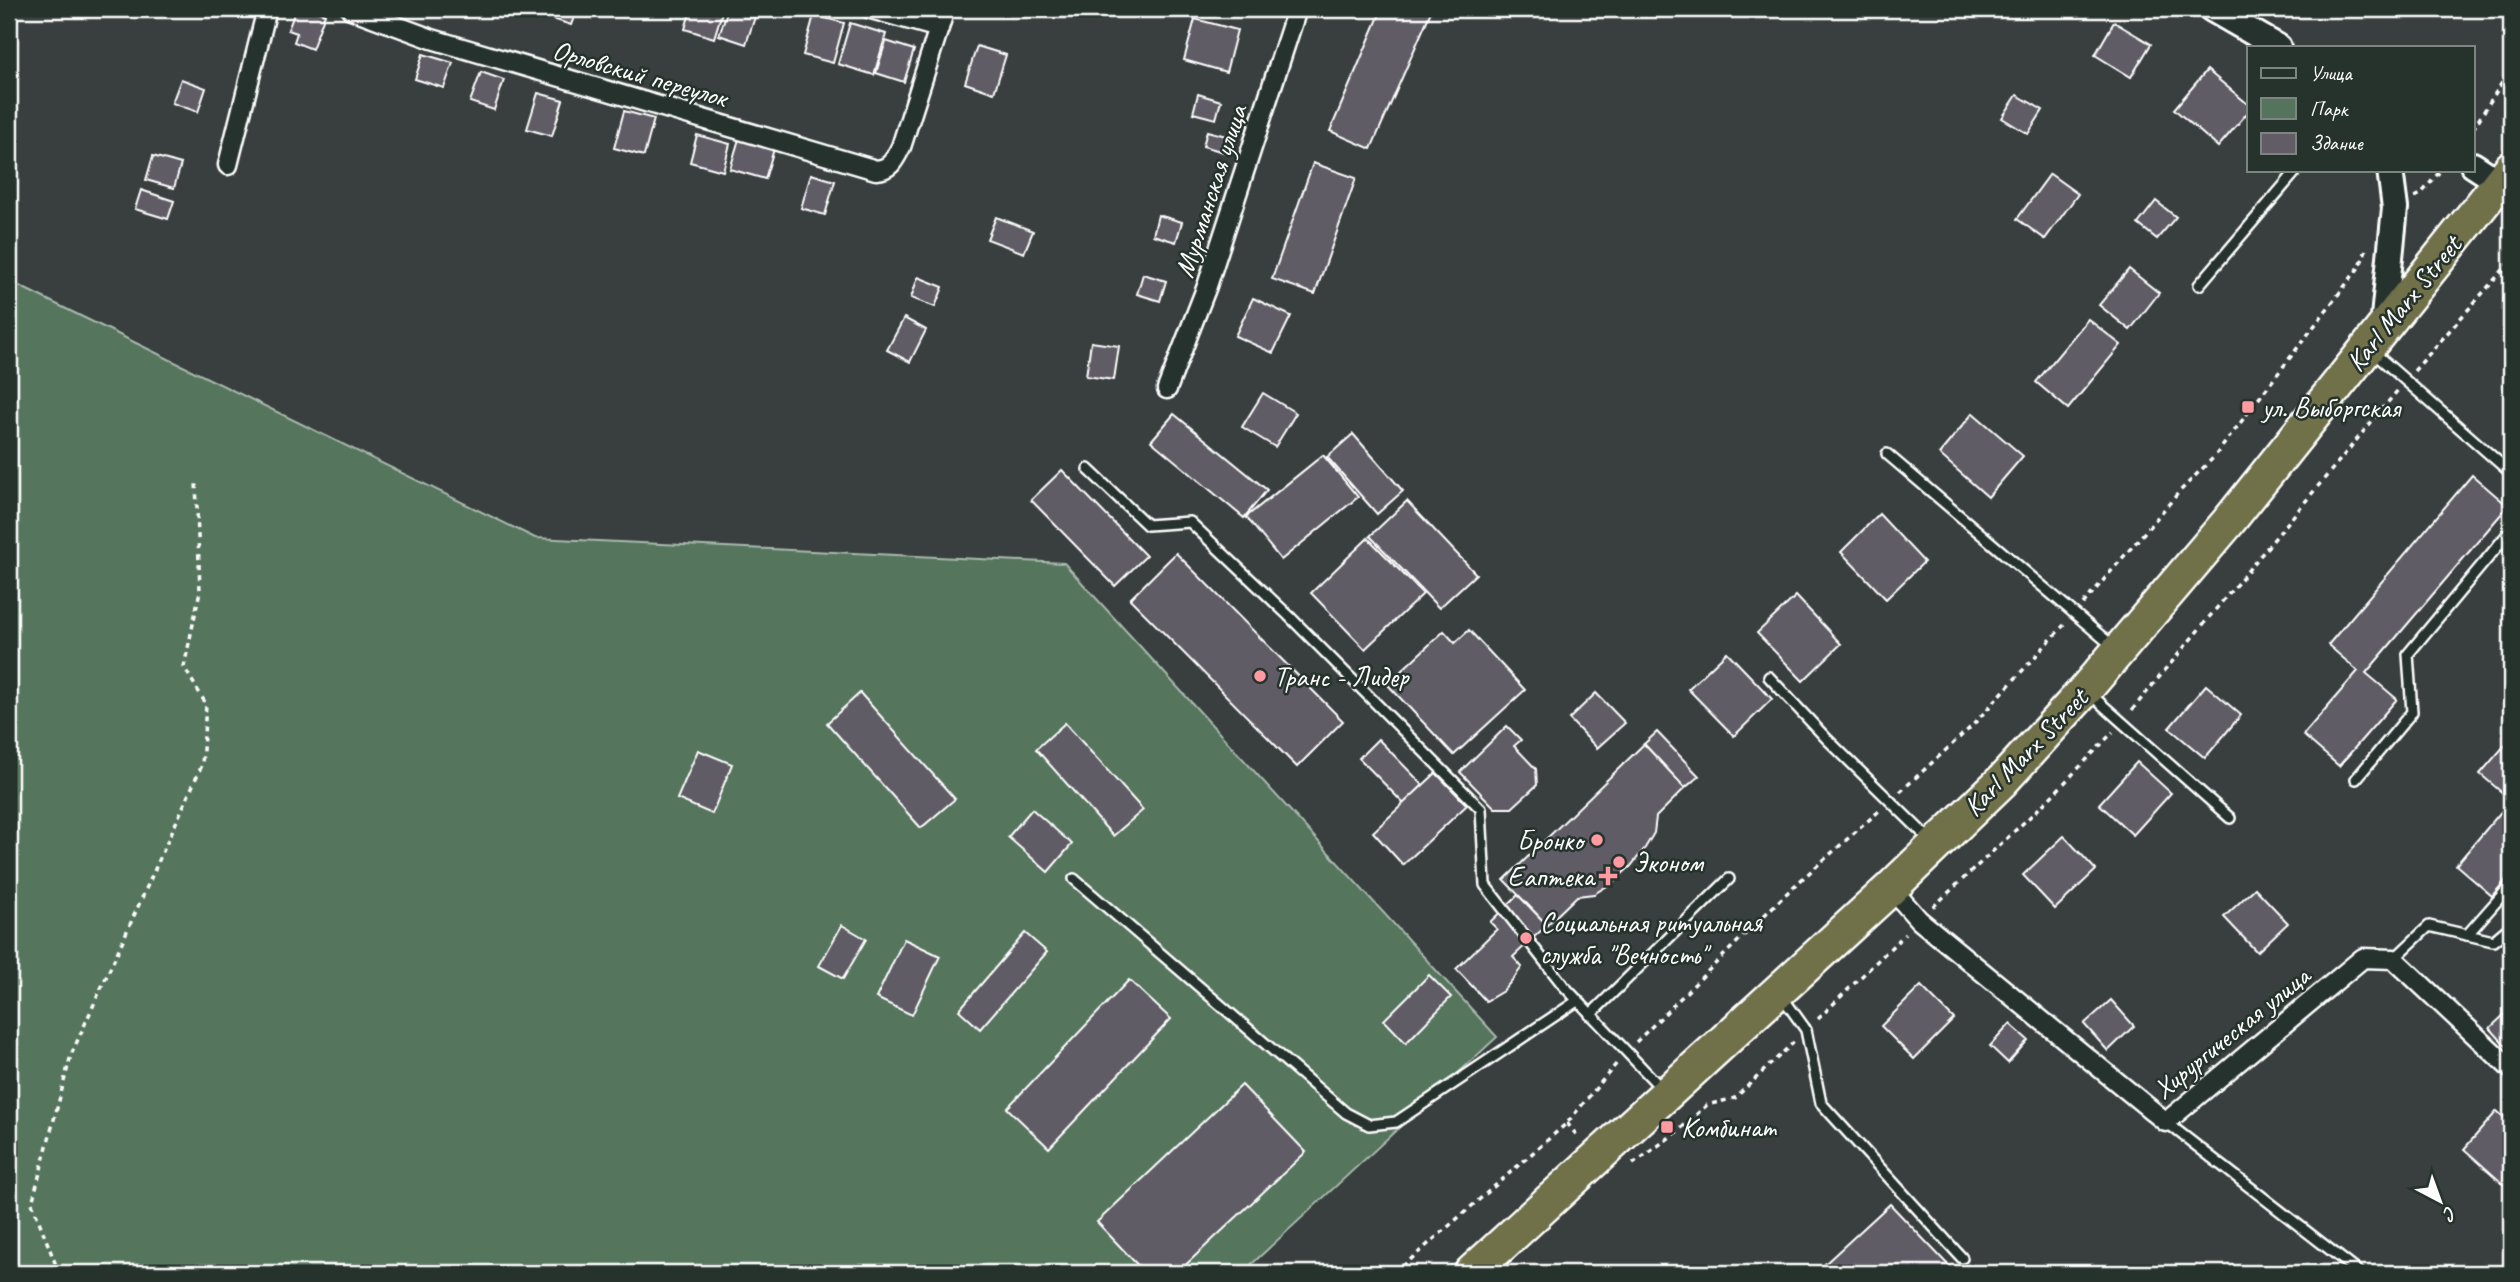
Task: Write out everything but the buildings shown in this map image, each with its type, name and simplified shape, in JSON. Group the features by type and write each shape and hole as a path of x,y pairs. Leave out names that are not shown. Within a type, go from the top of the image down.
{"highway":[{"name":"Karl Marx Street","path":"1471,1273 1891,888 2001,780 2085,690 2229,521 2499,178"}],"street":[{"path":"229,165 267,9"},
{"name":"Орловский переулок","path":"351,9 445,43 876,170 885,169 893,162 901,147 939,28"},
{"path":"871,9 939,28 945,9"},
{"name":"Мурманская улица","path":"1167,389 1207,286 1297,9"},
{"path":"2212,9 2276,46"},
{"path":"2375,337 2395,208 2390,172"},
{"name":"Хирургическая улица","path":"1891,888 1919,920 2166,1122 2363,958 2394,959"},
{"path":"2394,959 2511,1069"}],"lane":[{"path":"2199,285 2295,172"},
{"path":"2375,337 2511,473"},
{"path":"1887,454 2119,651"},
{"path":"1088,469 1147,525 1190,522 1288,615 1481,809 1485,886 1577,1001 1667,1093"},
{"path":"2356,779 2412,712 2408,654 2511,530"},
{"path":"1769,677 1826,738 1935,845"},
{"path":"2085,690 2230,818"},
{"path":"1074,879 1346,1113 1369,1125 1396,1122 1577,1001"},
{"path":"1590,1015 1729,879"},
{"path":"2467,935 2511,884"},
{"path":"2394,959 2429,926 2493,941 2511,926"},
{"path":"1778,991 1806,1030 1821,1103 1962,1258"},
{"path":"2166,1122 2360,1273"}],"path":[{"path":"2474,127 2511,68"},
{"path":"2395,208 2421,194 2439,172"},
{"path":"1395,1273 1567,1123 1626,1051 1792,888 1972,726 2074,615 2180,491 2215,456 2360,266 2369,242"},
{"path":"59,1273 32,1203 71,1055 202,765 206,704 184,667 200,591 196,481"}],"green space":[{"path":"9,281 535,538 1064,563 1497,1037 1242,1273 9,1273"}],"place":[{"name":"ул. Выборгская","path":"2248,407"},
{"name":"Транс - Лидер","path":"1260,676"},
{"name":"Бронко","path":"1597,840"},
{"name":"Эконом","path":"1619,862"},
{"name":"Еаптека","path":"1608,876"},
{"name":"Социальная ритуальная служба \"Вечность\"","path":"1526,938"},
{"name":"Комбинат","path":"1667,1127"}]}
